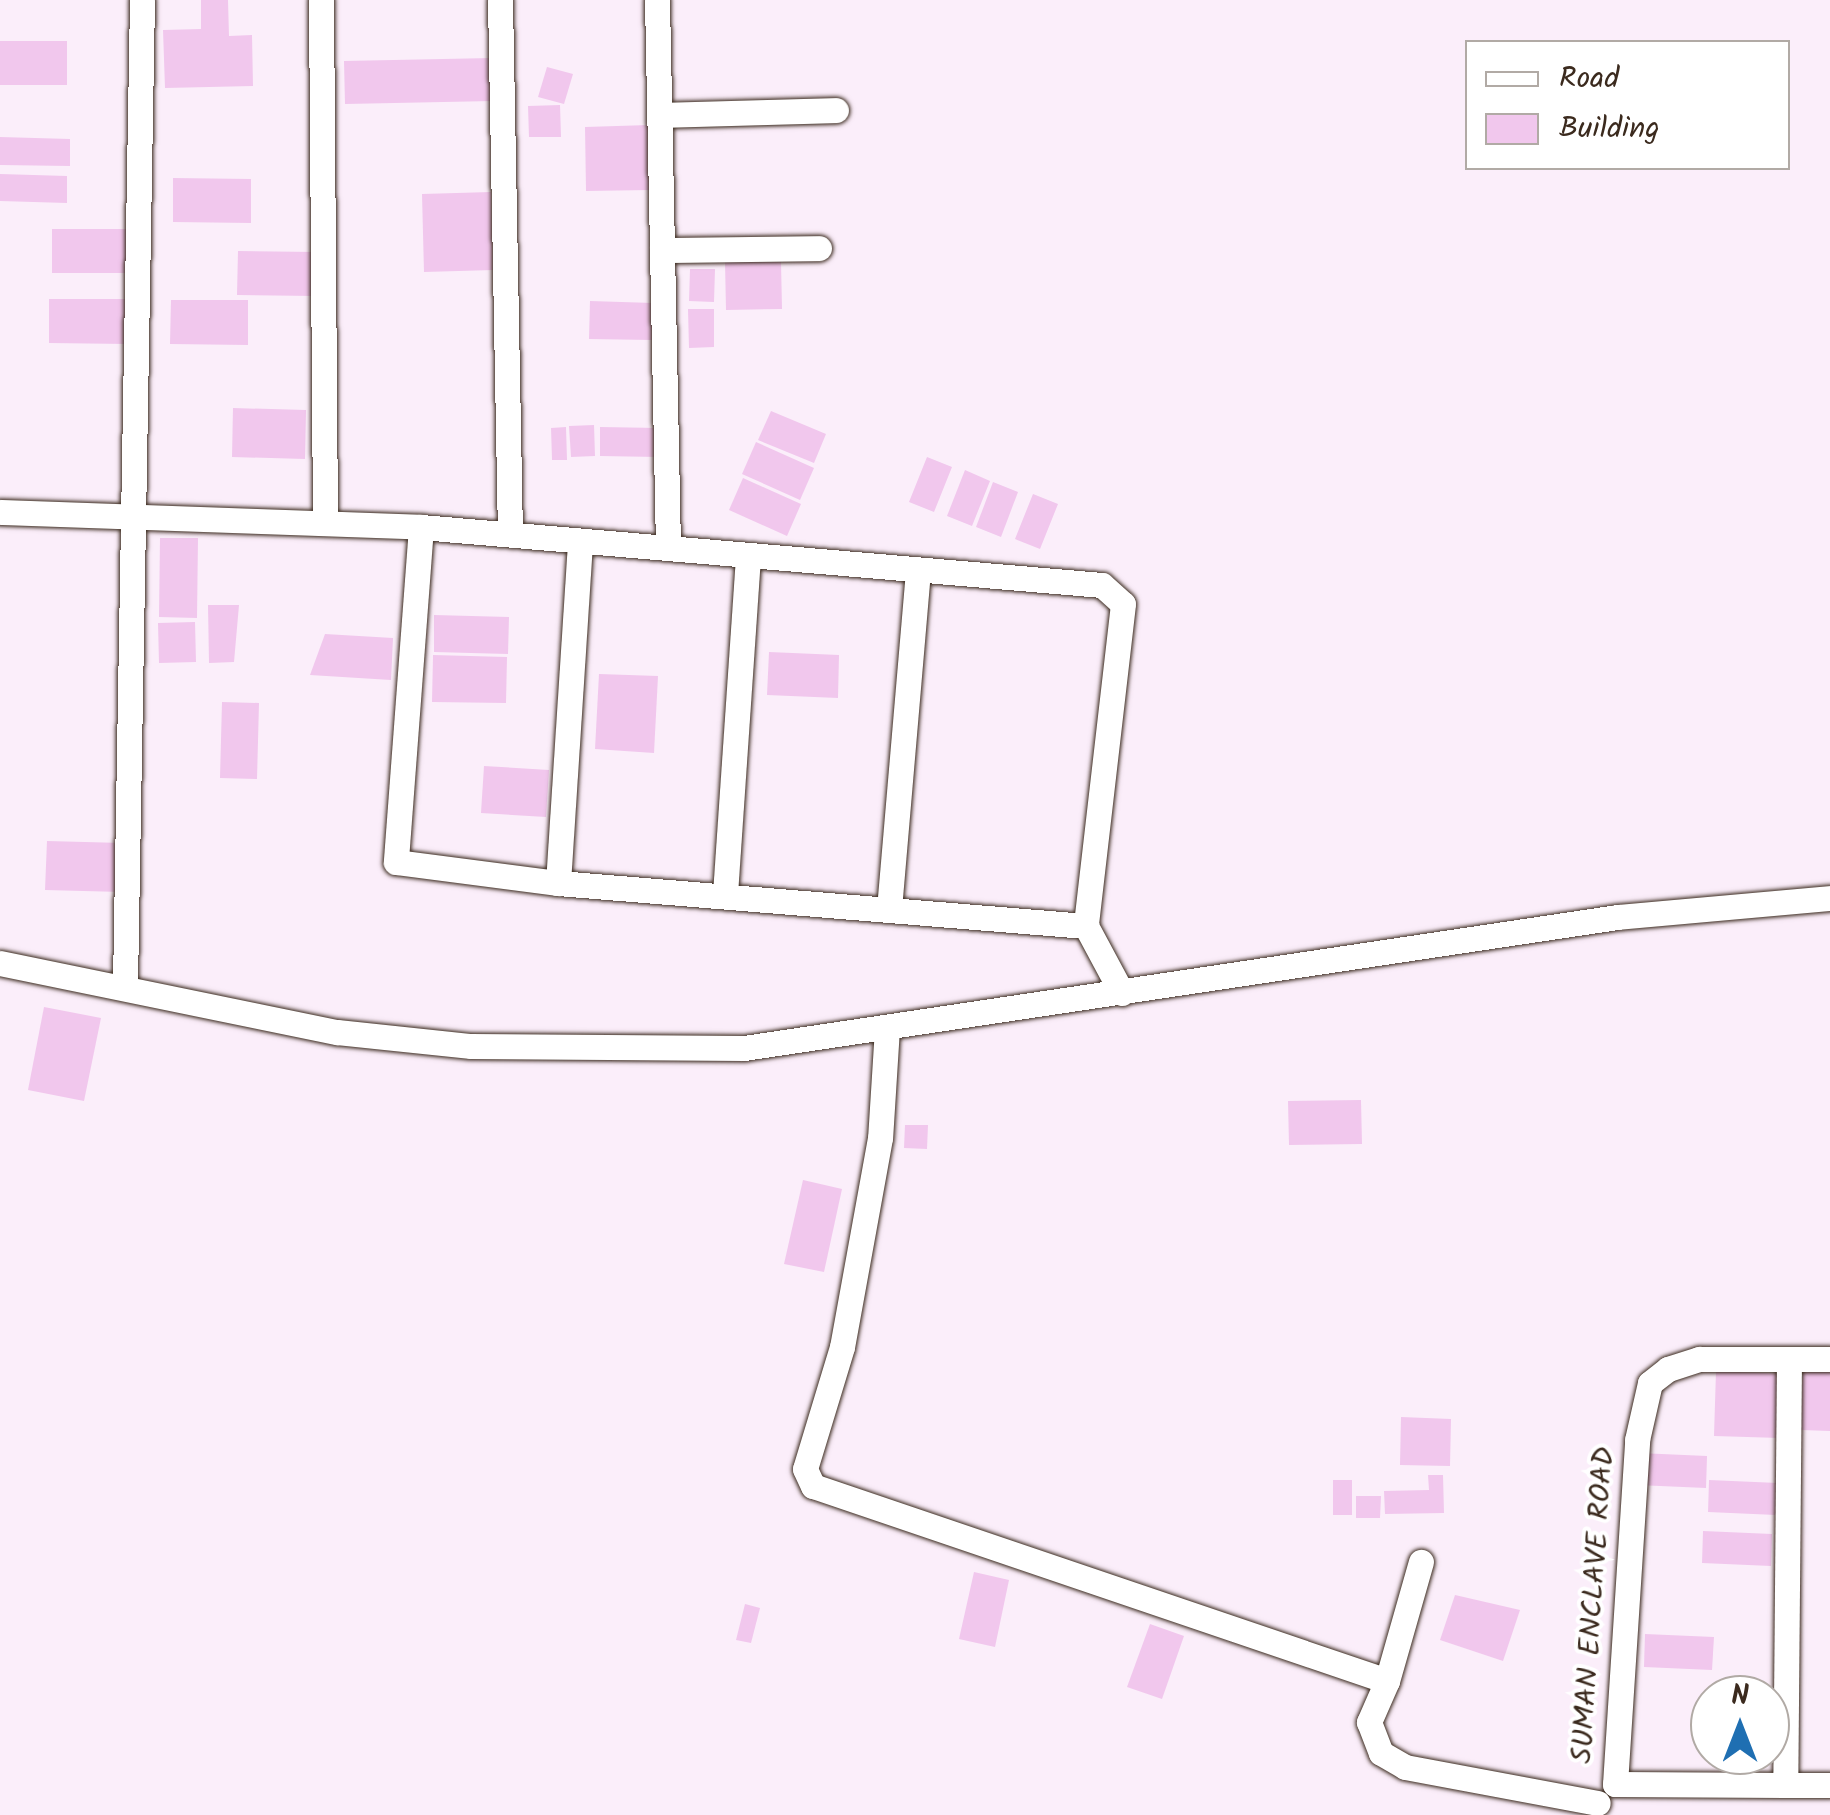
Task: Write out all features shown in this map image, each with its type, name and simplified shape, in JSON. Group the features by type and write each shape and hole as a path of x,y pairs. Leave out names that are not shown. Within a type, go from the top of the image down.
{"street":[{"path":"126,984 138,514 142,0"},
{"path":"321,0 324,522"},
{"path":"500,0 510,534"},
{"path":"657,0 668,546"},
{"path":"662,115 836,110"},
{"path":"662,250 819,248"},
{"path":"0,512 421,527 580,543 668,546 748,558 1102,584 1123,604 1086,926 1122,993"},
{"path":"421,527 396,862 558,883 1086,926"},
{"path":"558,883 580,543"},
{"path":"725,894 748,558"},
{"path":"889,909 918,570"},
{"path":"0,963 126,984 260,1020 471,1046 744,1048 1617,918 1830,898"},
{"path":"887,1028 880,1138 842,1346 805,1469 813,1486 1387,1681"},
{"path":"1784,1785 1789,1359 1830,1358"},
{"name":"SUMAN ENCLAVE ROAD","path":"1789,1359 1700,1359 1650,1383 1630,1511 1604,1801 1784,1785 1830,1785"},
{"path":"1422,1562 1387,1681 1369,1722 1381,1754 1422,1770 1604,1801"}],"building":[{"path":"201,0 228,0 229,36 252,35 253,86 165,88 163,30 201,29"},
{"path":"0,41 67,41 67,85 0,85"},
{"path":"492,58 493,101 345,104 344,61"},
{"path":"547,67 573,74 564,104 538,97"},
{"path":"560,105 561,137 529,137 528,106"},
{"path":"649,125 650,190 586,191 585,127"},
{"path":"0,137 70,139 70,166 0,165"},
{"path":"0,174 67,176 67,203 0,201"},
{"path":"173,178 251,179 251,223 173,222"},
{"path":"491,192 493,270 424,272 422,194"},
{"path":"52,229 131,229 130,273 52,273"},
{"path":"238,251 316,252 315,296 237,295"},
{"path":"725,262 781,262 782,309 726,310"},
{"path":"690,269 715,269 714,302 689,301"},
{"path":"49,299 127,299 127,344 49,343"},
{"path":"171,300 248,300 248,345 170,344"},
{"path":"590,301 653,303 652,340 589,339"},
{"path":"688,309 714,309 714,347 689,348"},
{"path":"233,408 306,410 305,459 232,457"},
{"path":"771,411 826,434 814,463 758,440"},
{"path":"594,425 595,456 571,457 569,426"},
{"path":"566,427 567,460 552,460 551,428"},
{"path":"600,427 659,428 658,457 600,456"},
{"path":"756,442 814,468 800,500 742,474"},
{"path":"927,457 952,467 934,512 909,502"},
{"path":"965,470 990,481 972,526 947,516"},
{"path":"743,478 801,504 787,536 729,510"},
{"path":"993,482 1018,492 1001,537 976,527"},
{"path":"1033,494 1058,504 1040,549 1015,539"},
{"path":"160,538 198,538 197,618 159,617"},
{"path":"208,605 239,605 234,662 209,663"},
{"path":"434,615 509,617 508,654 434,652"},
{"path":"195,622 196,662 159,663 158,623"},
{"path":"325,634 393,638 391,680 310,675"},
{"path":"769,652 839,655 838,698 767,695"},
{"path":"433,655 507,657 506,703 432,702"},
{"path":"599,674 658,676 654,753 595,749"},
{"path":"222,702 259,703 257,779 220,778"},
{"path":"484,766 549,770 546,817 481,813"},
{"path":"47,841 123,843 122,892 45,890"},
{"path":"44,1007 101,1018 84,1101 28,1090"},
{"path":"1361,1100 1362,1144 1289,1145 1288,1101"},
{"path":"905,1125 928,1125 927,1149 904,1148"},
{"path":"803,1180 842,1189 824,1272 784,1264"},
{"path":"1803,1365 1830,1366 1830,1431 1801,1430"},
{"path":"1716,1371 1783,1374 1782,1438 1714,1436"},
{"path":"1401,1417 1451,1419 1450,1466 1400,1465"},
{"path":"1639,1453 1707,1456 1706,1488 1637,1485"},
{"path":"1428,1475 1443,1475 1444,1513 1385,1514 1384,1491 1429,1490"},
{"path":"1333,1480 1352,1480 1352,1515 1333,1515"},
{"path":"1709,1480 1778,1483 1776,1515 1708,1512"},
{"path":"1356,1496 1381,1496 1380,1518 1356,1518"},
{"path":"1703,1531 1772,1534 1771,1566 1702,1563"},
{"path":"974,1572 1009,1580 995,1647 959,1639"},
{"path":"1455,1595 1520,1610 1503,1661 1440,1640"},
{"path":"745,1604 760,1608 751,1643 736,1640"},
{"path":"1150,1624 1184,1636 1162,1699 1127,1687"},
{"path":"1645,1634 1714,1637 1712,1670 1644,1667"}]}
